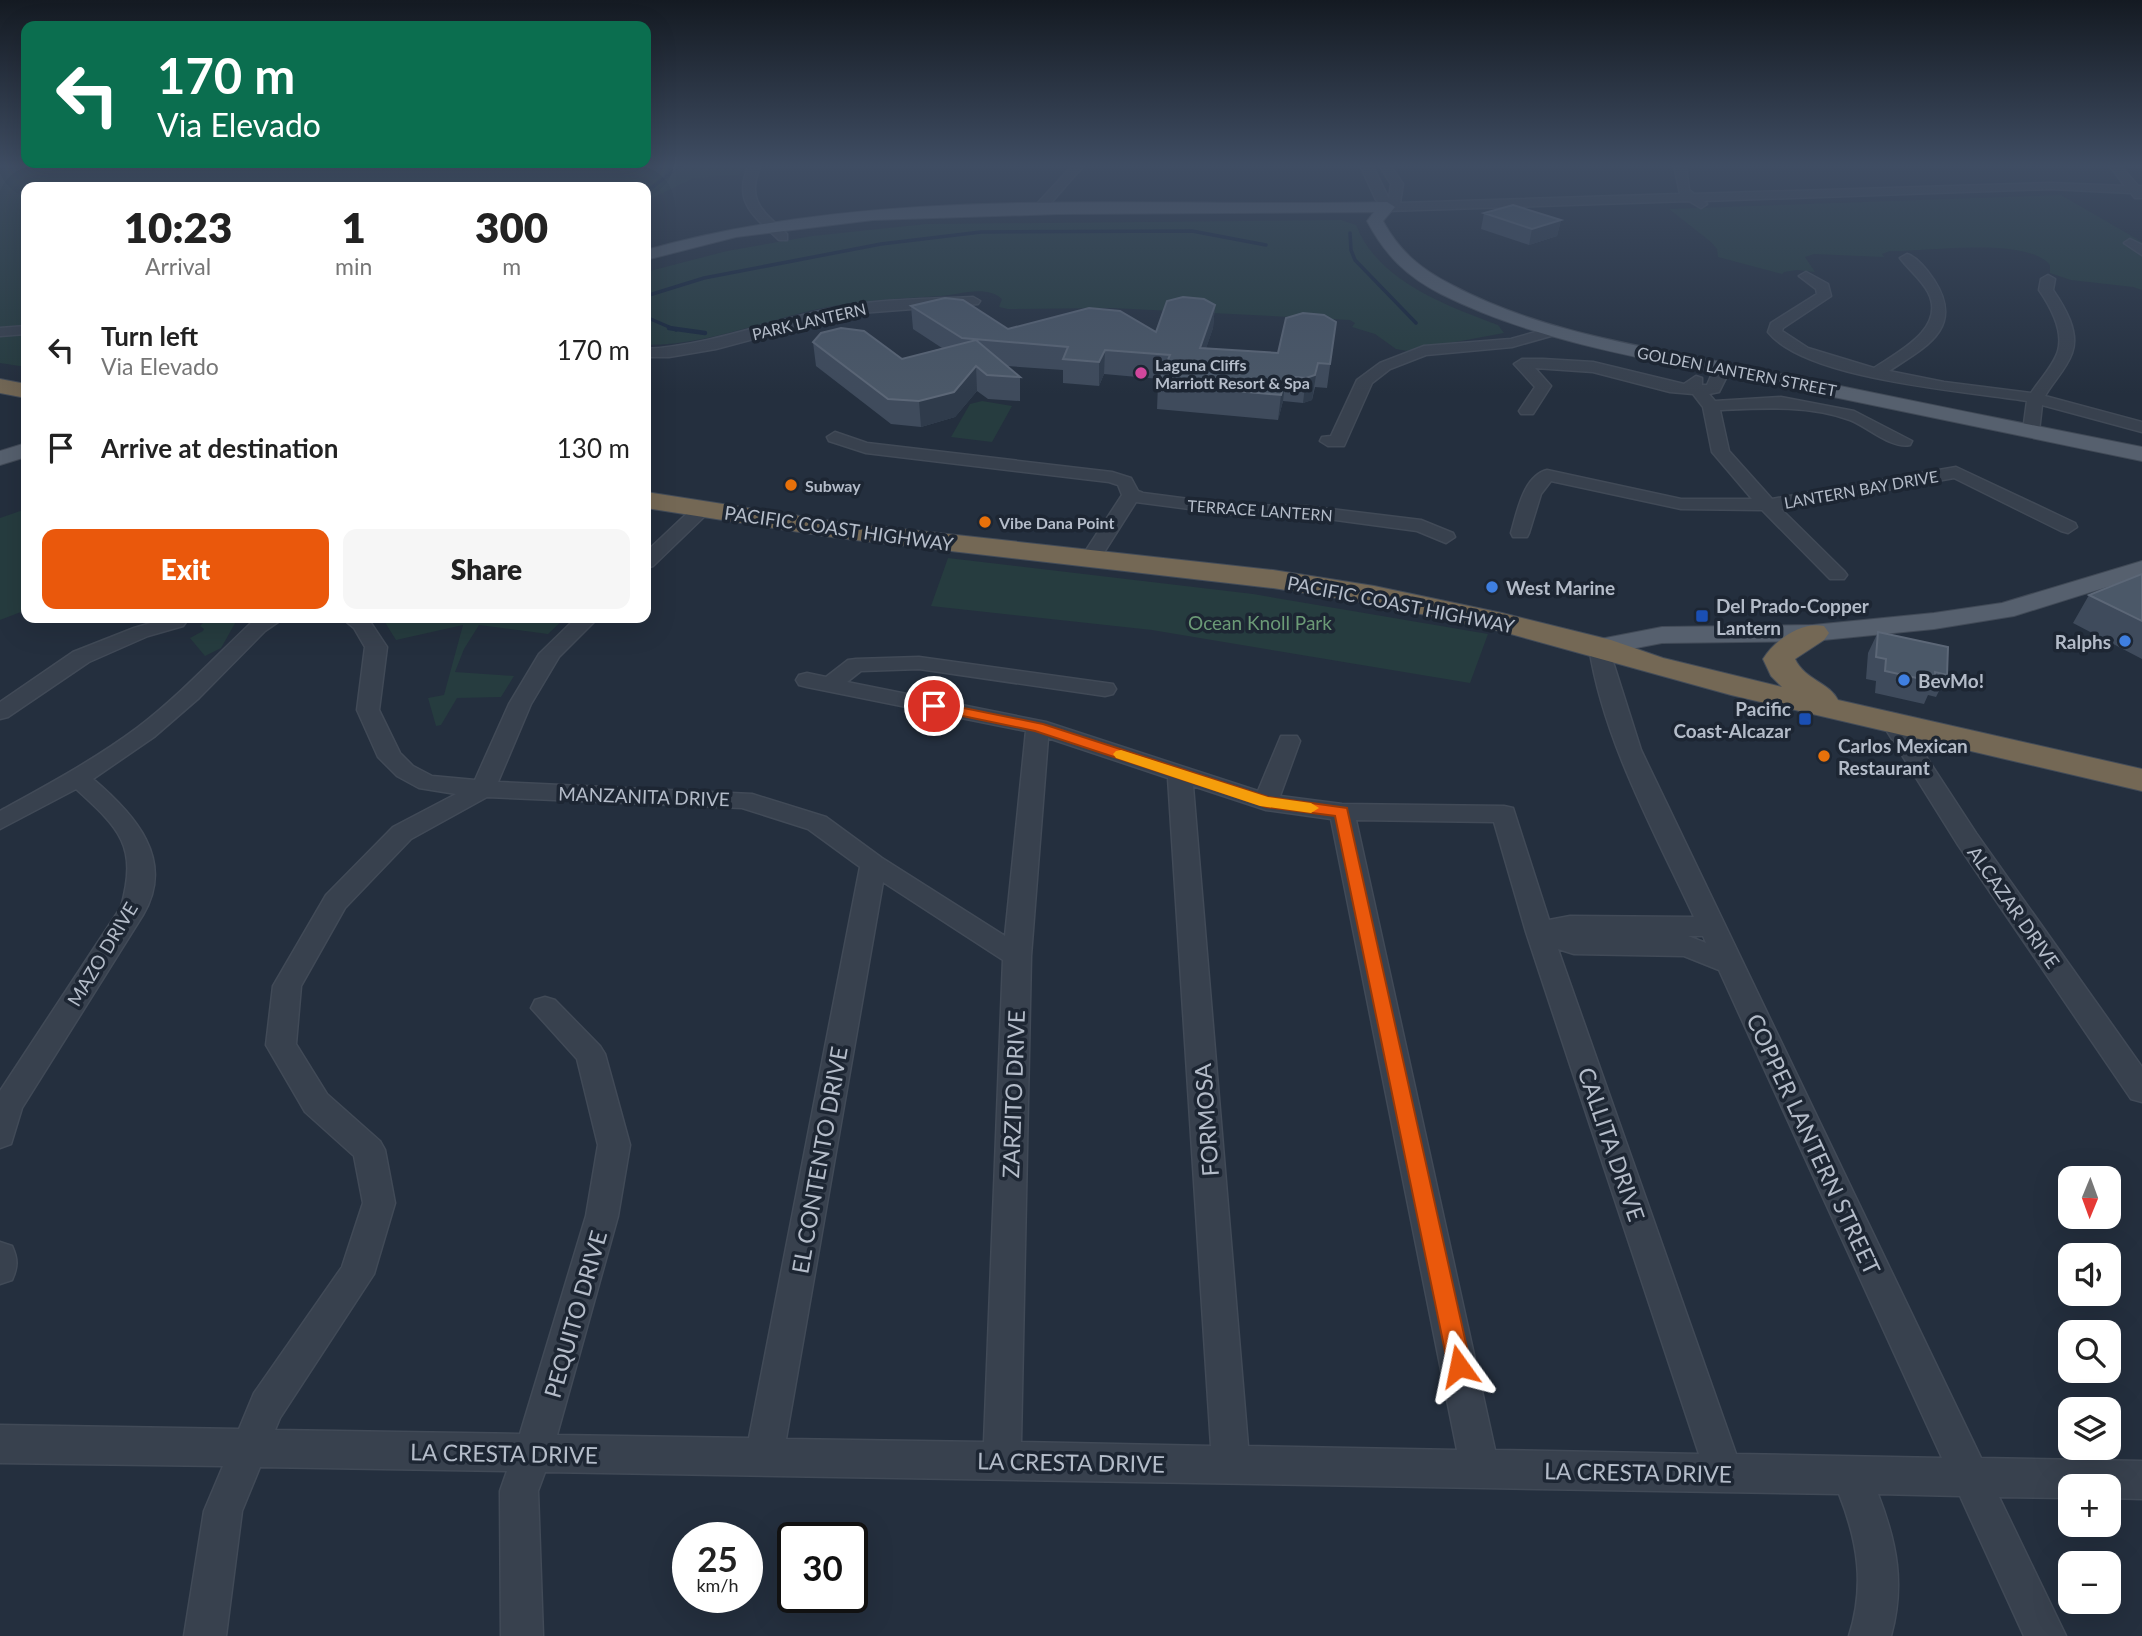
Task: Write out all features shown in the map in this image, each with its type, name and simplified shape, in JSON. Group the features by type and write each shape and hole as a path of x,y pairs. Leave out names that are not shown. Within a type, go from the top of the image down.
{"highway":[{"path":"0,386 21,390"},
{"name":"PACIFIC COAST HIGHWAY","path":"651,501 838,530 1273,579 1374,595 1502,622 1600,647 1651,665 2142,780"},
{"path":"1813,634 1782,654 1779,659 1780,666 1798,685 1838,708"}],"main road":[{"path":"651,253 695,241"},
{"path":"651,265 744,241"},
{"name":"GOLDEN LANTERN STREET","path":"1386,241 1400,257 1459,296 1553,331 2032,416 2142,441"},
{"name":"GOLDEN LANTERN STREET","path":"1408,241 1440,271 1506,303 1552,319 1717,362"},
{"path":"1459,296 1506,303"},
{"name":"GOLDEN LANTERN STREET","path":"2032,416 2142,454"},
{"path":"0,445 21,439"},
{"path":"0,458 21,452"},
{"path":"1600,647 1661,635 1813,634 1883,628 2005,610 2142,568"}],"street":[{"path":"2130,243 2142,251"},
{"path":"1879,371 1924,342 1939,323 1939,295 1929,279 1907,258"},
{"path":"1806,276 1822,287 1824,296 1776,326 1775,332 1780,341 1809,354 1943,387 2032,416 2142,427"},
{"path":"2032,416 2066,351 2064,324 2058,307 2046,290 2048,279"},
{"name":"PARK LANTERN","path":"651,352 703,347 866,306 973,301"},
{"path":"0,317 21,317"},
{"path":"1492,343 1530,324"},
{"path":"0,332 21,330"},
{"path":"1328,441 1338,442 1342,427 1365,380 1385,366 1424,351 1512,343 1553,331"},
{"path":"1527,411 1543,386 1522,364 1570,363 1606,369 1674,390 1713,389 1719,376 1717,362"},
{"name":"LANTERN BAY DRIVE","path":"1697,388 1711,406 1721,452 1767,505 1837,575"},
{"path":"1711,406 1781,402 1854,416 1904,441"},
{"name":"TERRACE LANTERN","path":"835,437 866,448 1112,477 1125,482 1129,486 1130,495 1235,510 1306,511 1421,526 1446,537"},
{"name":"LANTERN BAY DRIVE","path":"1520,533 1532,493 1547,475 1681,504 1767,505 1814,499 1956,472 2068,527"},
{"path":"1091,558 1130,495"},
{"path":"651,557 702,509"},
{"path":"0,712 81,657 141,632 172,623"},
{"path":"0,821 78,778 146,732 265,623"},
{"name":"MANZANITA DRIVE","path":"360,623 376,647 368,710 390,757 405,771 427,783 483,789 743,800 817,823 873,864 1017,956"},
{"path":"205,1636 223,1511 267,1406 357,1274 379,1203 369,1150 316,1103 281,1045 287,986 335,902 402,833 483,789 520,704 550,654 583,623"},
{"name":"COPPER LANTERN STREET","path":"1600,647 1607,683 1629,750 2045,1636"},
{"path":"1105,689 919,663 856,665 818,682 1038,727 1266,802 1342,812 1480,1468"},
{"name":"ALCAZAR DRIVE","path":"1891,720 1967,839 2142,1090"},
{"name":"ZARZITO DRIVE","path":"1002,1461 1017,956 1038,727"},
{"path":"1266,802 1289,741"},
{"name":"FORMOSA","path":"1180,774 1231,1465"},
{"name":"MAZO DRIVE","path":"0,1135 7,1105 134,908 142,873 137,845 116,812 78,778"},
{"name":"CALLITA DRIVE","path":"1342,812 1504,814 1539,932 1724,1473"},
{"name":"EL CONTENTO DRIVE","path":"764,1457 873,864"},
{"path":"1539,932 1570,926 1713,927"},
{"path":"1539,932 1574,944 1686,946 1730,964"},
{"name":"PEQUITO DRIVE","path":"522,1636 519,1491 545,1417 602,1216 614,1145 590,1054 545,1008"},
{"path":"0,1257 0,1269"},
{"name":"LA CRESTA DRIVE","path":"0,1444 2142,1480"},
{"path":"1850,1476 1869,1517 1882,1584 1878,1615 1870,1636"}],"green space":[{"path":"0,241 21,241 21,366 0,363"},
{"path":"782,241 1364,241 1380,261 1415,289 1498,325 1504,333 1407,351 1396,349 1375,334 1352,327 1355,323 1350,320 1112,308 1008,309 999,307 1002,299 996,295 980,291 833,306 711,337 651,345 651,271 727,251"},
{"path":"2141,241 2142,290 2071,280 2050,273 2050,265 2038,256 1998,248 1890,251 1882,254 1884,257 1814,254 1805,257 1815,272 1797,270 1782,274 1718,257 1717,249 1711,242"},
{"path":"982,401 1012,406 992,442 951,437 970,404"},
{"path":"21,511 21,612 0,620 0,518"},
{"name":"Ocean Knoll Park","path":"948,558 1253,594 1488,634 1470,683 1152,630 931,606"},
{"path":"203,623 235,623 221,648 205,656 190,638 203,631 200,626"},
{"path":"385,623 560,623 548,634 479,625 464,649 455,672 514,676 501,697 457,698 441,725 436,726 428,698 444,695 463,625 396,640"}],"building":[{"path":"1183,297 1204,299 1215,305 1200,348 1278,353 1286,318 1303,313 1324,315 1336,322 1330,364 1318,363 1315,375 1306,378 1286,376 1281,395 1158,384 1170,355 1105,350 1099,362 1063,359 1068,347 962,338 911,306 945,298 963,300 1008,329 1089,308 1120,311 1156,332 1167,301"},
{"path":"841,328 864,331 902,359 976,340 1020,377 987,375 976,366 954,392 919,401 888,399 813,342 821,333"},
{"path":"2142,574 2142,621 2089,595"},
{"path":"1878,632 1948,647 1947,675 1935,672 1935,682 1885,671 1886,659 1876,657"}],"waterway":[{"path":"651,294 704,278 903,241"},
{"path":"1247,241 1266,245"},
{"path":"1350,241 1355,260 1416,323"},
{"path":"651,319 673,328"},
{"path":"673,328 705,333"}],"slow traffic":[{"path":"1121,754 1266,802 1311,808"}],"place":[{"name":"Laguna Cliffs Marriott Resort & Spa","path":"1141,373"},
{"name":"Subway","path":"791,485"},
{"name":"Vibe Dana Point","path":"985,522"},
{"name":"West Marine","path":"1492,587"},
{"name":"Del Prado-Copper Lantern","path":"1702,616"},
{"name":"Ralphs","path":"2125,641"},
{"name":"BevMo!","path":"1904,680"},
{"name":"Pacific Coast-Alcazar","path":"1805,719"},
{"name":"Carlos Mexican Restaurant","path":"1824,756"}],"route":[{"path":"934,706 1038,727 1266,802 1342,812 1459,1366"}]}
